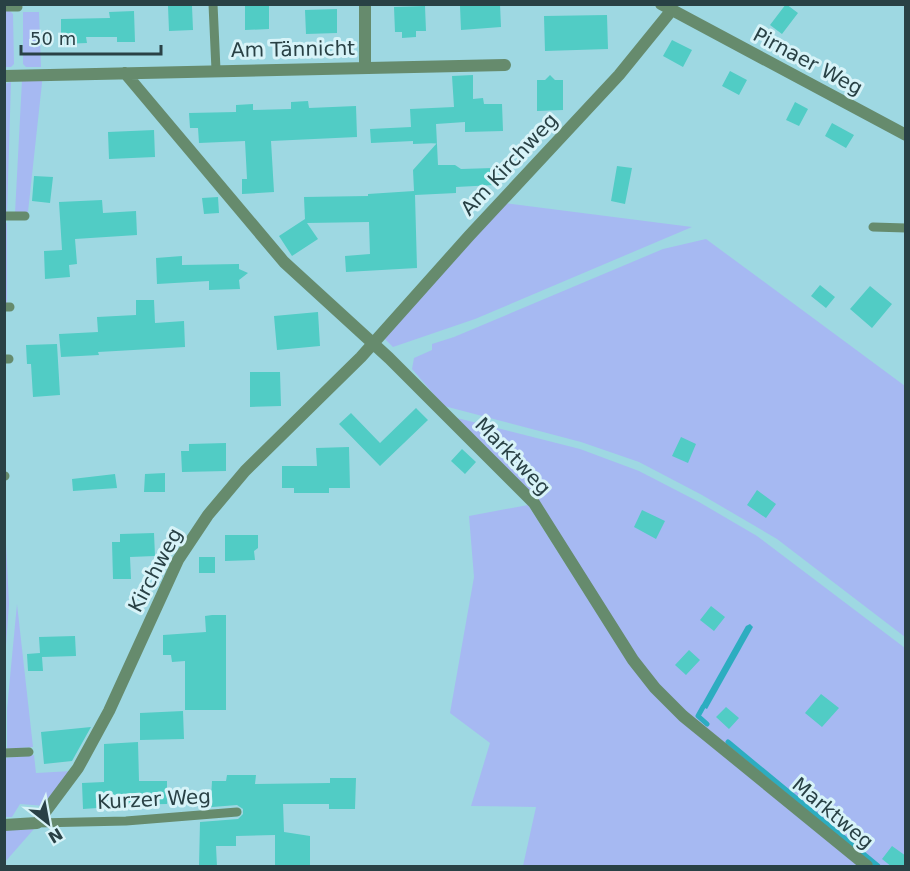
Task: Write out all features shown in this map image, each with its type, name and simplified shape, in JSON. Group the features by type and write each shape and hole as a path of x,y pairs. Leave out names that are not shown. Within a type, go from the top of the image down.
{"street":[{"name":"Am Tännicht","path":"364,4 365,68"},
{"name":"Pirnaer Weg","path":"666,8 906,135"},
{"name":"Am Kirchweg","path":"374,342 619,75 666,8"},
{"name":"Am Tännicht","path":"4,76 505,65"},
{"name":"Marktweg","path":"125,73 284,262 374,342 534,503 633,660 655,688 683,716 867,867"},
{"name":"Kirchweg","path":"37,823 78,768 109,711 178,560 208,516 246,471 362,357 374,342"},
{"path":"4,825 37,823"}],"lane":[{"path":"213,4 216,70"},
{"path":"4,7 18,7"},
{"path":"4,216 24,216"},
{"path":"873,227 906,228"},
{"path":"4,753 29,752"},
{"name":"Kurzer Weg","path":"37,823 126,821 237,812"}],"shaded area":[{"path":"5,11 13,14 14,64 11,67 5,67"},
{"path":"23,12 39,12 41,67 26,67 23,64"},
{"path":"22,80 42,80 42,83 28,212 15,213"},
{"path":"11,82 7,213 4,213 4,84"},
{"path":"505,203 692,227 475,319 393,347 384,338"},
{"path":"4,223 7,223 7,303 5,303"},
{"path":"706,239 905,386 905,637 777,539 702,495 639,462 581,442 444,406 412,369 414,358 432,350 432,344 454,337 663,249"},
{"path":"453,417 580,449 639,471 757,536 905,648 905,866 875,866 687,712 659,686 636,657 538,500"},
{"path":"528,505 626,659 859,866 523,866 536,807 471,806 490,743 450,713 474,577 469,516"},
{"path":"5,524 9,604 4,660"},
{"path":"17,604 33,747 7,749 7,709"},
{"path":"750,624 753,627 707,709 701,706 746,626"},
{"path":"34,755 36,773 72,771 45,806 20,804 12,817 5,817 5,758"},
{"path":"34,829 5,862 5,830"}],"building":[{"path":"269,4 269,29 245,30 245,6"},
{"path":"500,4 501,27 461,30 460,6"},
{"path":"786,4 798,13 782,34 770,25"},
{"path":"168,6 192,6 193,30 169,31"},
{"path":"425,6 426,31 416,31 416,37 402,38 402,32 395,32 394,7"},
{"path":"337,9 337,33 306,34 305,10"},
{"path":"134,11 135,42 117,42 117,37 86,37 87,43 61,44 61,19 110,18 109,12"},
{"path":"607,15 608,49 545,51 544,16"},
{"path":"672,40 692,50 683,67 663,56"},
{"path":"730,71 747,80 739,95 722,86"},
{"path":"473,75 473,99 483,98 484,104 502,104 503,131 465,132 465,122 436,124 437,143 413,144 413,141 371,143 370,129 411,127 410,109 454,107 452,76"},
{"path":"550,75 555,80 563,80 563,110 537,111 537,80 545,80"},
{"path":"308,101 309,108 356,106 357,137 271,141 274,192 242,194 242,179 247,179 245,141 199,143 198,128 190,128 189,113 236,112 236,105 253,104 253,110 291,109 291,102"},
{"path":"795,102 808,109 799,126 786,120"},
{"path":"832,123 854,135 846,148 825,136"},
{"path":"154,130 155,157 109,159 108,132"},
{"path":"437,143 438,165 455,165 461,169 493,168 494,185 456,187 456,193 415,195 417,268 346,272 345,256 370,254 369,222 307,223 318,239 292,256 279,236 305,219 304,197 368,196 368,194 414,191 413,170"},
{"path":"617,166 632,168 625,204 611,201"},
{"path":"34,176 53,177 50,203 32,201"},
{"path":"218,197 219,213 204,214 202,198"},
{"path":"102,200 103,213 136,211 137,235 75,239 77,264 69,265 70,277 45,279 44,251 62,250 59,202"},
{"path":"182,256 182,265 239,264 239,269 248,273 239,280 240,289 209,290 209,281 157,284 156,258"},
{"path":"820,285 835,297 826,308 811,296"},
{"path":"870,286 892,304 872,328 850,309"},
{"path":"136,300 154,300 155,323 184,321 185,347 98,352 99,355 61,357 59,334 98,332 97,317 136,315"},
{"path":"318,312 320,346 277,350 274,316"},
{"path":"57,344 60,395 33,397 31,364 27,364 26,345"},
{"path":"250,372 280,372 281,406 250,407"},
{"path":"416,408 428,420 380,466 339,424 351,413 380,443"},
{"path":"681,437 696,444 688,463 672,456"},
{"path":"226,443 226,471 182,472 181,451 189,451 189,444"},
{"path":"349,447 350,488 329,488 329,493 294,493 294,488 282,488 282,466 317,466 316,448"},
{"path":"462,449 476,462 465,474 451,461"},
{"path":"165,473 165,492 144,492 145,474"},
{"path":"115,474 117,488 73,491 72,479"},
{"path":"757,490 776,504 766,518 747,505"},
{"path":"642,510 665,521 656,539 634,527"},
{"path":"154,533 155,556 130,557 131,579 113,579 112,542 120,542 120,534"},
{"path":"225,535 258,535 258,548 254,551 255,560 225,561"},
{"path":"199,557 215,557 215,573 199,573"},
{"path":"711,606 725,617 714,631 700,620"},
{"path":"226,615 226,710 185,710 185,661 172,662 171,655 163,655 163,635 206,632 205,616"},
{"path":"75,636 76,656 42,657 43,671 28,671 27,654 40,653 39,637"},
{"path":"689,650 700,660 686,675 675,665"},
{"path":"821,694 839,708 822,727 805,713"},
{"path":"726,707 739,718 729,729 716,717"},
{"path":"183,711 184,739 140,740 140,713"},
{"path":"91,727 72,761 44,764 41,732"},
{"path":"138,742 139,781 167,781 167,804 112,805 112,807 83,809 82,783 104,782 104,744"},
{"path":"227,775 256,775 255,784 330,783 330,778 356,778 355,809 329,809 329,804 283,804 284,832 310,836 310,867 275,867 275,835 236,836 236,846 216,846 217,867 199,867 200,822 238,819 243,814 243,809 237,805 200,808 200,800 211,799 212,781 226,781"},
{"path":"892,846 906,856 906,867 892,867 882,859"}],"waterway":[{"path":"703,707 698,716 707,724"},
{"path":"728,742 878,866"}]}
